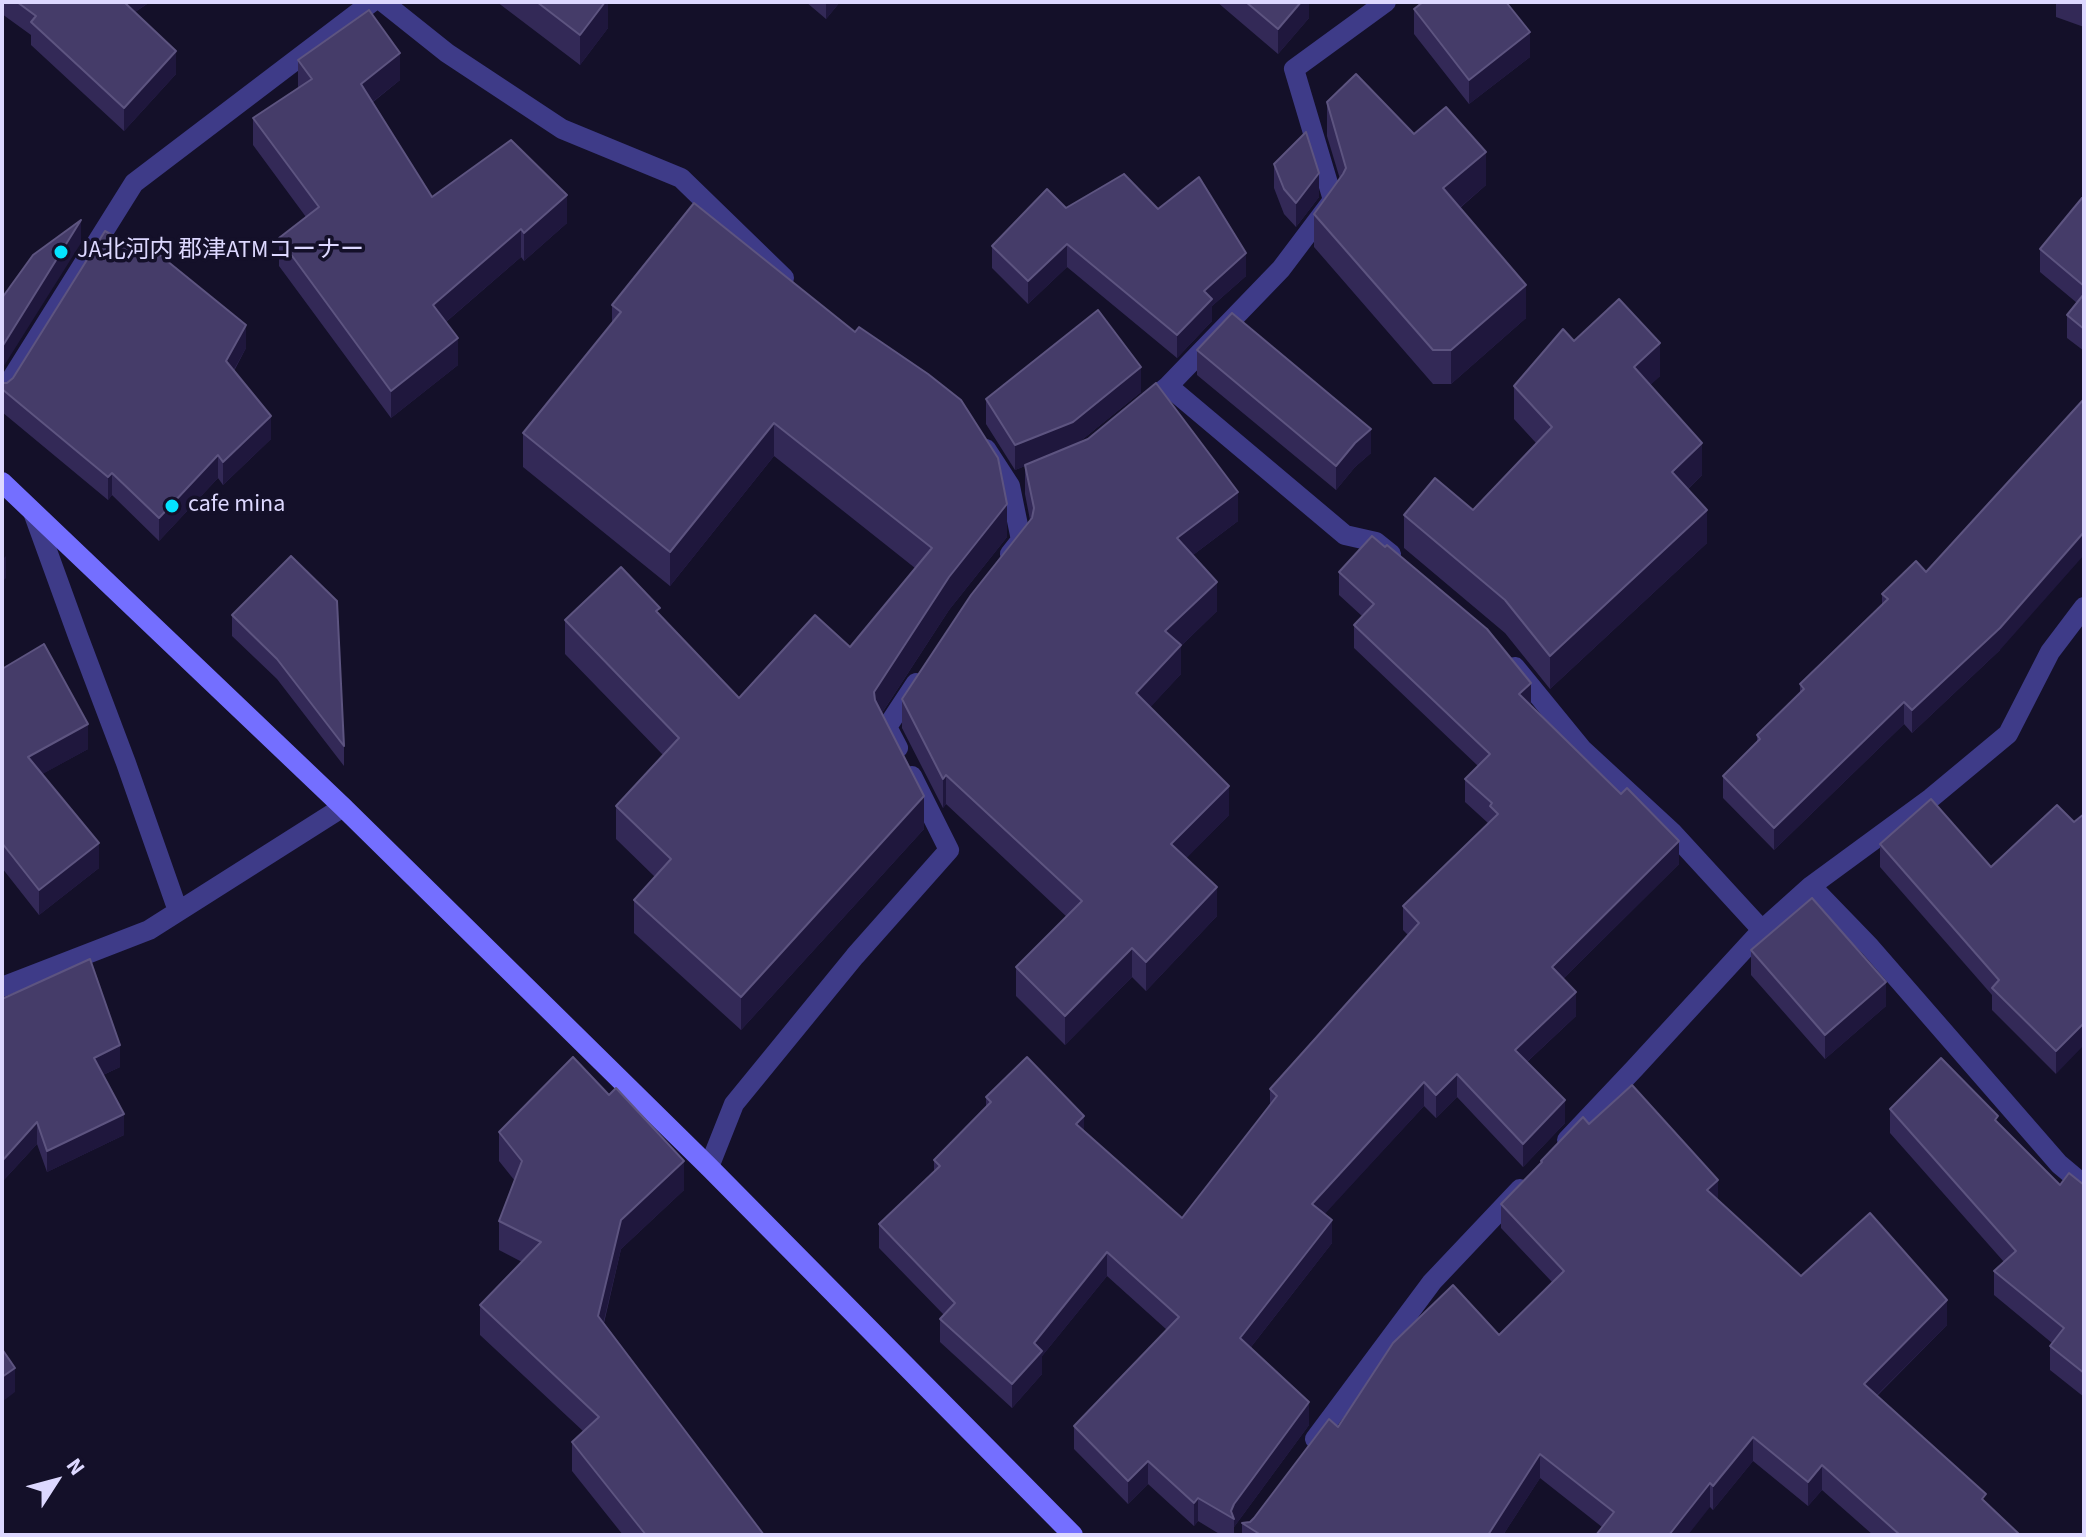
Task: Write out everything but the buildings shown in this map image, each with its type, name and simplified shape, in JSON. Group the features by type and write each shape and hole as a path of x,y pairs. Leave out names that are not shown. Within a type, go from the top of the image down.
{"street":[{"path":"2,394 134,183 372,2"},
{"path":"383,2 447,53 562,129 681,178 801,295"},
{"path":"1124,422 1168,386 1281,269 1333,200 1294,69 1386,2"},
{"path":"1168,386 1345,535 1376,542 1400,562"},
{"path":"973,429 1017,483 1021,540 995,573"},
{"path":"2,482 343,807 810,1267 1073,1535"},
{"path":"33,512 178,911"},
{"path":"1300,1459 1432,1282 1762,930 1811,886 1931,798 2008,734 2050,652 2084,607"},
{"path":"1505,655 1582,749 1672,832 1762,930"},
{"path":"709,1167 734,1104 855,956 949,850 887,727 928,666"},
{"path":"2,987 149,930 343,807"},
{"path":"1811,886 1870,947 2059,1164 2084,1185"}],"place":[{"name":"JA北河内 郡津ATMコーナー","path":"61,252"},
{"name":"cafe mina","path":"172,506"}]}
